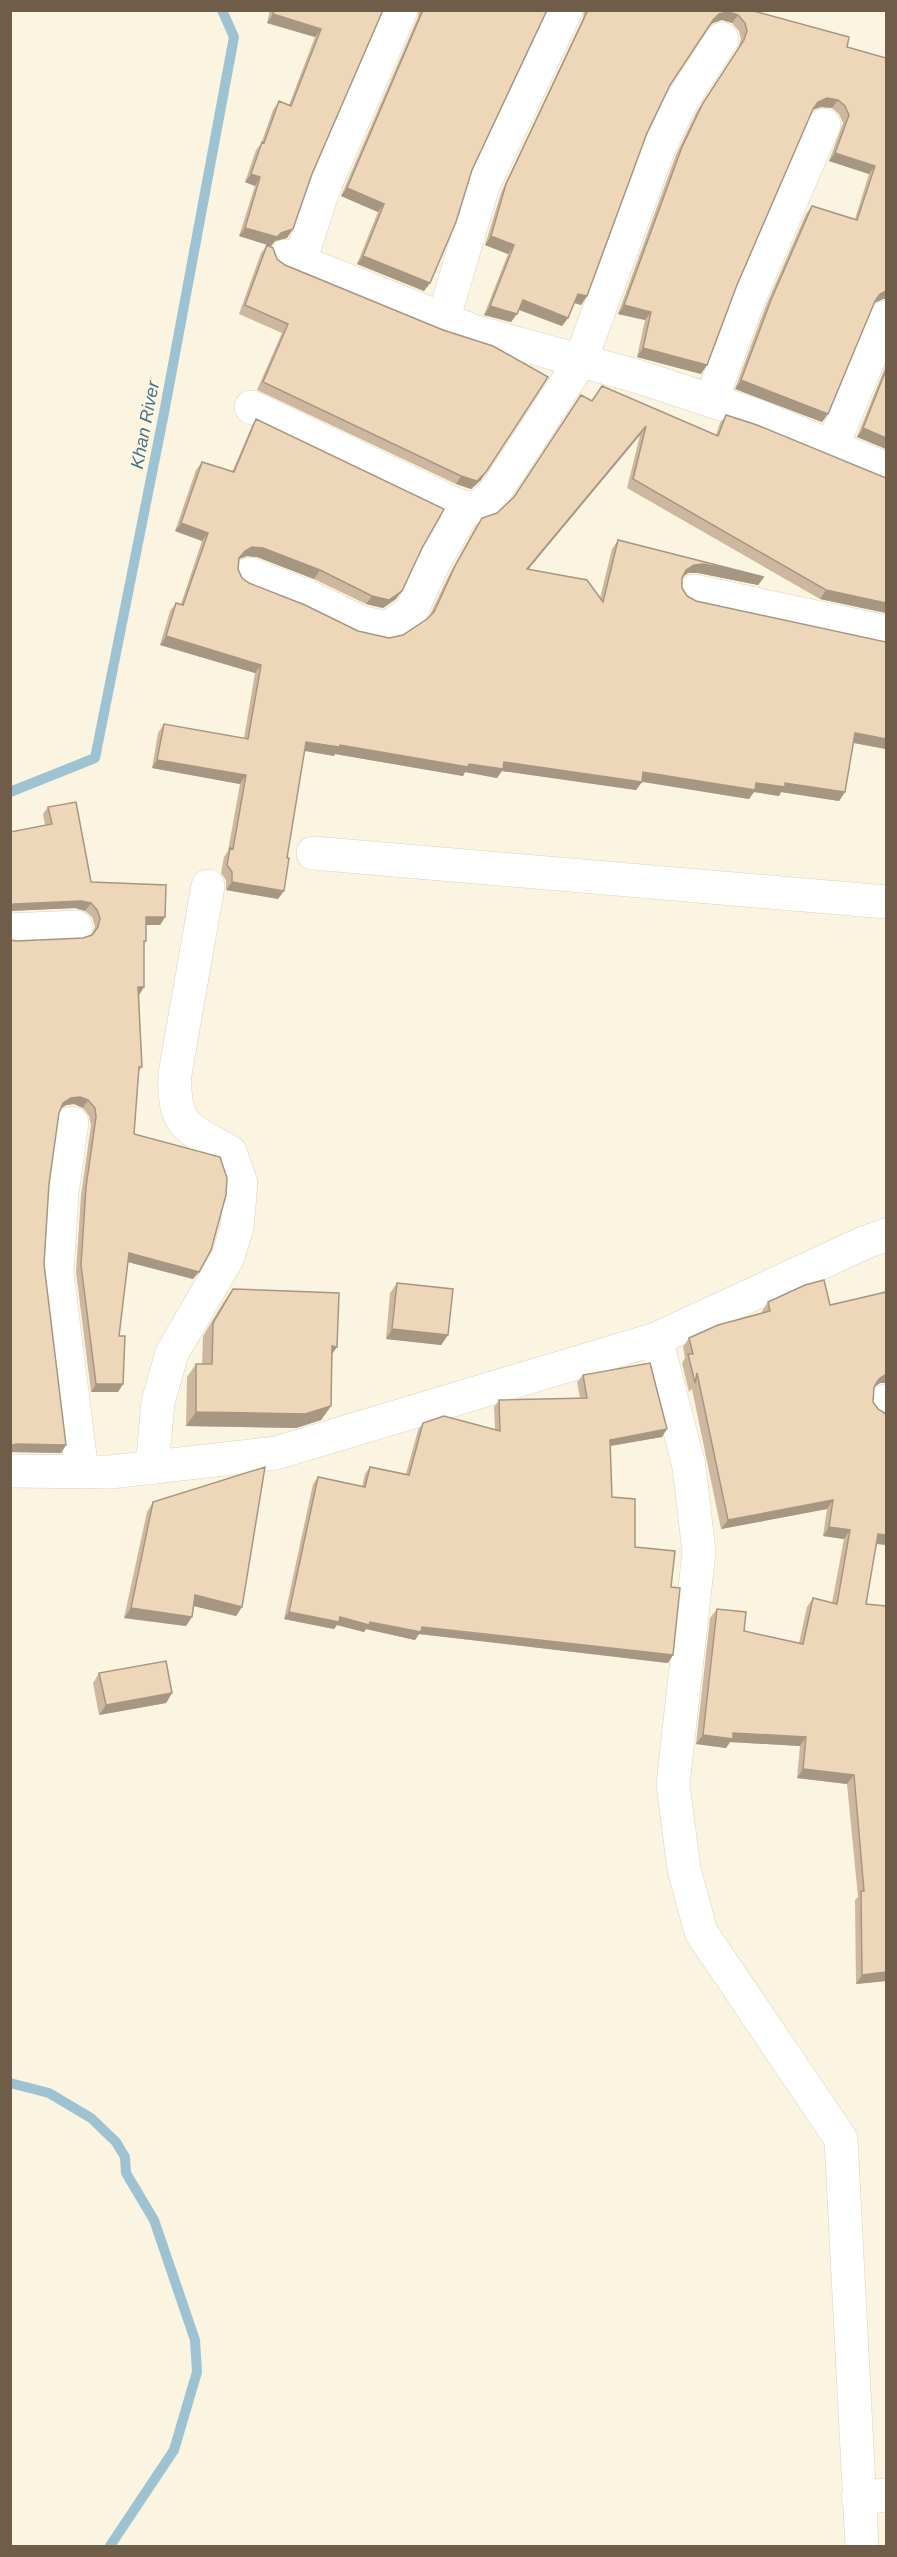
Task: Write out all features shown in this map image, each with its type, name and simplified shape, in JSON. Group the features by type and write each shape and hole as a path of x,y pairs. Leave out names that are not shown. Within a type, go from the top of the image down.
{"street":[{"path":"401,10 293,259 476,332 636,376 759,416 886,469"},
{"path":"443,320 483,186 566,10"},
{"path":"251,408 465,508 479,507 495,492 580,362 659,148 681,102 722,39"},
{"path":"711,401 748,301 824,125"},
{"path":"832,447 886,317"},
{"path":"250,574 307,596 360,622 387,628 411,612 432,566 465,508"},
{"path":"694,591 886,632"},
{"path":"314,853 886,902"},
{"path":"152,1468 158,1402 172,1353 228,1257 237,1227 241,1183 230,1152 186,1126 174,1101 175,1074 208,886"},
{"path":"10,930 76,927"},
{"path":"72,1123 62,1193 57,1273 82,1472"},
{"path":"10,1471 110,1472 276,1453 656,1339 886,1235"},
{"path":"656,1339 689,1466 699,1552 673,1784 684,1869 701,1932 841,2139 872,2497 862,2547"}],"building":[{"path":"274,10 383,10 312,174 293,229 277,237 245,228 260,177 251,174 279,101 291,106 321,29 273,14"},
{"path":"423,10 547,10 472,170 456,222 430,283 363,256 384,204 347,188"},
{"path":"588,10 750,10 849,37 847,47 886,58 886,291 880,294 875,301 828,414 741,380 771,300 812,206 857,220 875,166 835,153 849,115 845,106 838,100 827,98 818,102 813,109 737,285 707,365 643,348 651,312 624,305 682,147 703,103 744,40 747,31 745,23 738,15 728,12 719,14 713,20 670,85 647,133 587,296 578,294 568,318 523,300 517,314 490,306 514,245 491,236 506,184"},
{"path":"267,245 273,248 277,259 285,265 443,330 493,346 548,377 486,472 477,481 461,476 263,382 288,324 245,305"},
{"path":"886,370 886,438 863,428"},
{"path":"602,386 718,436 726,415 757,425 886,478 886,603 826,590 633,479 646,426 527,569 587,580 603,602 618,540 764,577 704,564 694,565 686,570 682,578 682,588 687,596 696,601 886,642 886,739 855,733 845,792 785,783 785,787 756,783 755,790 643,772 642,782 504,762 503,769 469,764 468,767 340,745 339,747 306,742 287,858 289,858 284,891 232,882 232,872 227,865 230,848 233,849 246,775 157,760 164,724 248,739 261,665 166,636 176,603 183,605 208,533 181,523 202,462 234,472 256,419 444,509 422,548 402,591 389,600 372,596 320,570 263,548 252,547 239,558 238,569 242,578 249,583 305,605 358,631 389,638 403,635 434,612 455,566 482,518 497,513 514,497 581,395 592,401"},
{"path":"76,802 91,882 166,885 165,917 146,917 144,987 138,987 142,1067 139,1067 134,1134 220,1157 227,1178 226,1195 211,1250 199,1272 129,1253 119,1336 125,1336 123,1384 96,1384 81,1265 86,1187 96,1117 95,1108 88,1100 80,1097 71,1098 63,1103 59,1113 49,1184 44,1264 66,1445 16,1444 10,1446 10,940 83,938 92,935 98,927 100,918 91,903 81,901 10,905 10,832 52,824 48,807"},
{"path":"824,1280 830,1305 886,1292 886,1374 874,1387 873,1402 886,1414 886,1535 878,1534 866,1604 886,1606 886,1972 862,1975 861,1891 864,1891 854,1775 803,1769 806,1737 733,1733 733,1739 703,1735 717,1609 746,1612 744,1631 803,1644 813,1598 837,1604 850,1530 829,1527 833,1500 728,1520 697,1373 695,1383 688,1354 693,1354 689,1338 718,1325 770,1311 768,1302 805,1285"},
{"path":"397,1283 453,1289 448,1335 392,1329"},
{"path":"233,1289 339,1293 337,1347 332,1346 331,1406 305,1414 196,1412 196,1364 212,1364 213,1323"},
{"path":"650,1363 667,1429 610,1440 612,1497 635,1499 635,1547 675,1551 671,1587 680,1588 673,1655 422,1627 421,1632 370,1622 369,1625 340,1617 339,1622 289,1612 318,1477 365,1487 370,1467 409,1475 423,1423 444,1416 500,1431 499,1400 587,1398 583,1375"},
{"path":"265,1467 242,1607 195,1595 192,1617 131,1608 153,1502"},
{"path":"166,1661 172,1693 106,1705 99,1673"}],"waterway":[{"name":"Khan River","path":"10,792 95,758 164,413 234,37 222,10"},
{"path":"10,2083 49,2093 91,2118 116,2142 125,2157 126,2173 154,2220 195,2340 197,2372 174,2450 110,2546"}]}
